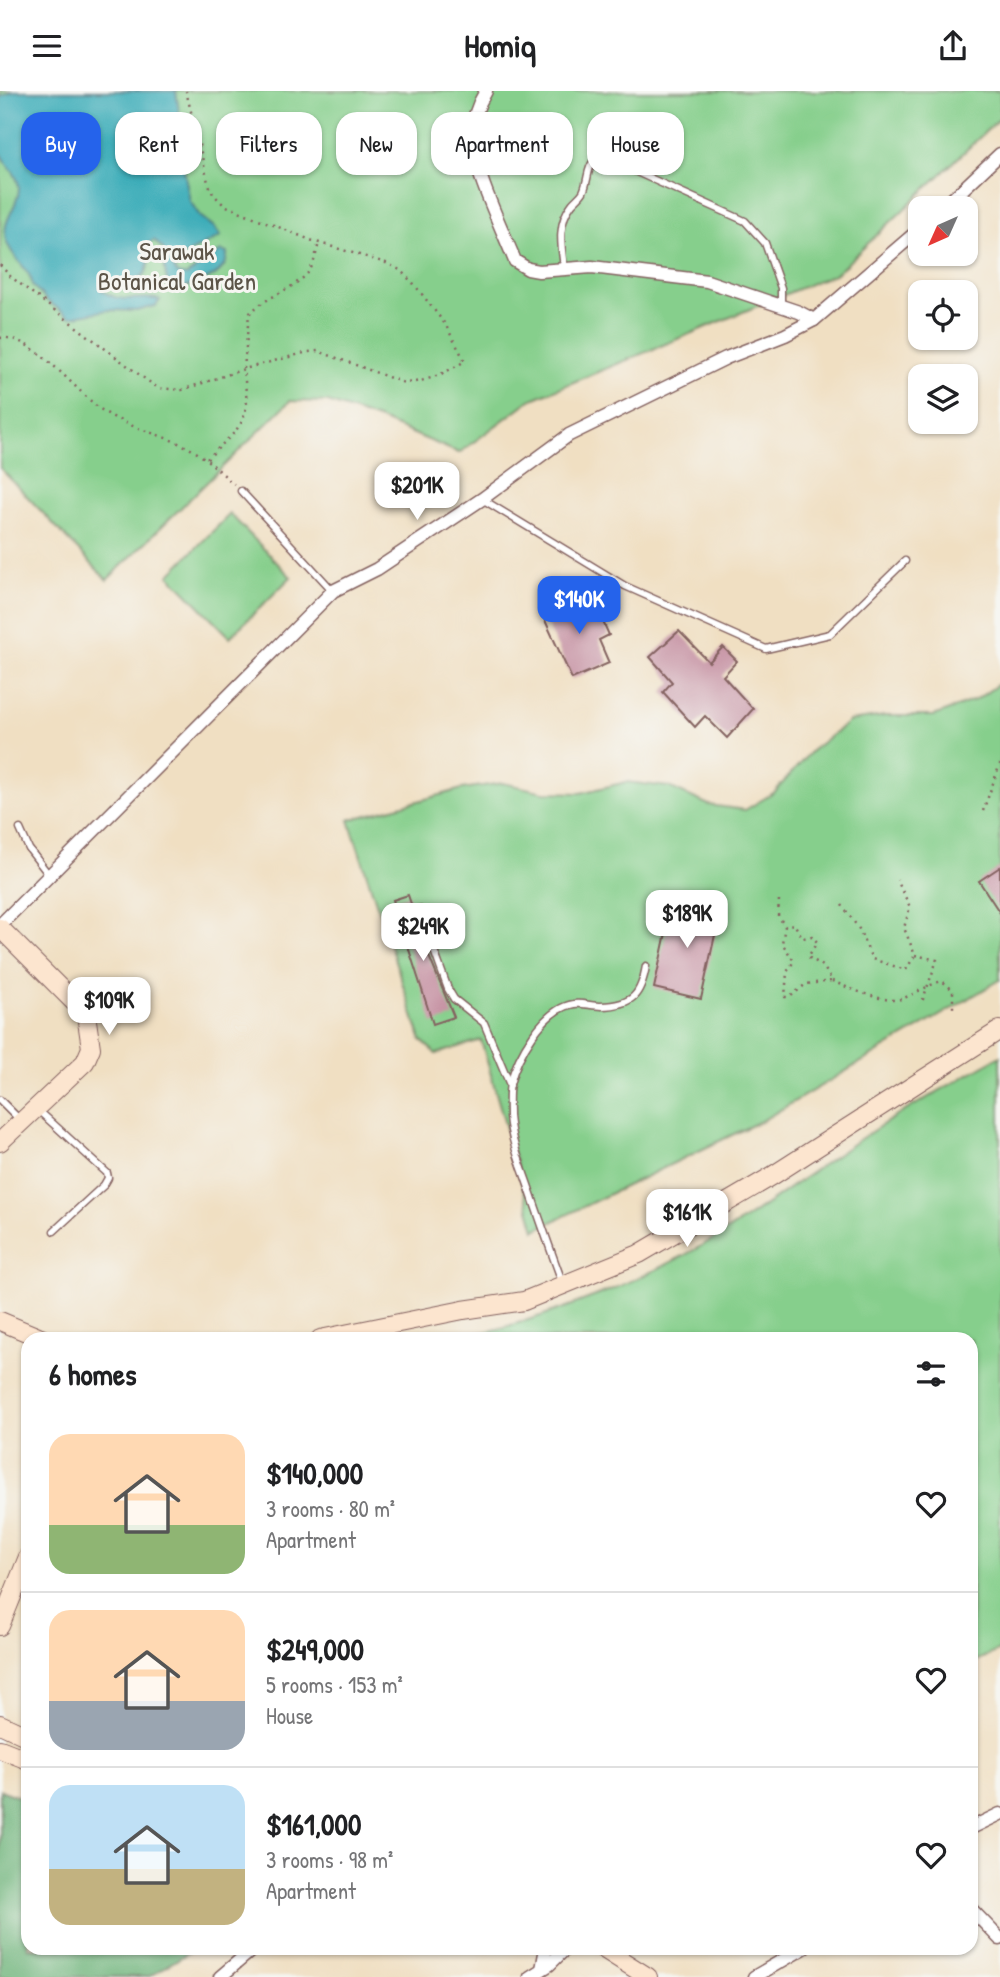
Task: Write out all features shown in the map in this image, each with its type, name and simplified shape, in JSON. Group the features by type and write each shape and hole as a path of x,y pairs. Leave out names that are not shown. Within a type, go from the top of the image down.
{"street":[{"path":"486,91 478,104 472,137 477,164 515,261 528,269 539,271 564,267 592,267 707,281 799,312 814,320"},
{"path":"956,196 1000,154"},
{"path":"0,1142 85,1062 91,1048 86,1014 0,926 333,591 377,569 482,499 569,435 726,358 785,335 814,320 908,239"},
{"path":"355,1332 463,1310 524,1301 639,1255 772,1176 1000,1030"},
{"path":"0,1321 26,1332"},
{"path":"0,1626 21,1574"},
{"path":"0,1724 21,1734"},
{"path":"0,1748 21,1757"},
{"path":"978,1825 1000,1814"},
{"path":"978,1916 1000,1939"},
{"path":"220,1977 246,1955"},
{"path":"542,1969 545,1955"},
{"path":"530,1977 561,1955"},
{"path":"613,1955 648,1977"},
{"path":"754,1977 792,1955"}],"lane":[{"path":"564,267 560,233 564,218 583,192 593,161 601,158 745,221 765,243 781,288 782,306"},
{"path":"242,491 333,591"},
{"path":"482,499 625,586 766,649 830,634 905,561"},
{"path":"20,829 29,849 49,875"},
{"path":"419,909 448,989 454,999 484,1023 510,1085"},
{"path":"563,1286 516,1150 509,1117 510,1085 538,1028 555,1012 573,1004 602,1006 626,1002 636,995 642,986 646,966"},
{"path":"0,1100 22,1121"},
{"path":"37,1109 107,1173 108,1178 104,1185 54,1231"}],"path":[{"path":"0,265 11,277 158,388 182,390 244,369 318,351 404,383 418,383 433,378 465,361 445,324 400,270 386,263 319,243 224,205 212,194 186,91"},
{"path":"207,459 235,432 243,420 247,388 244,369 249,314 306,275 313,264 319,243"},
{"path":"0,338 7,337 30,346 104,412 186,446 207,459 242,491"},
{"path":"983,811 1000,764"},
{"path":"897,880 910,907 904,928 915,955"},
{"path":"779,899 778,916 786,926"},
{"path":"842,905 859,929 872,959 906,970 915,955"},
{"path":"786,926 794,924 803,938 812,936 817,942 808,957 823,966 832,981"},
{"path":"786,926 782,943 794,961 787,972 785,997 790,997 806,984 832,981 862,994 899,1000 942,981 953,990 953,1008"},
{"path":"915,955 937,960 922,1002"}],"green space":[{"name":"Sarawak Botanical Garden","path":"0,91 1000,91 1000,118 918,196 908,196 908,205 837,273 530,400 459,453 383,421 328,402 290,401 107,580 0,468"},
{"path":"230,514 291,577 230,637 169,575"},
{"path":"1000,683 1000,980 763,1120 535,1230 481,1040 436,1054 421,1040 349,820 462,789 503,783 544,792 581,793 626,782 669,787 709,805 745,810 775,792 811,751 850,721 885,716 934,716 977,699"},
{"path":"1000,1056 1000,1650 978,1660 978,1332 485,1332 559,1310 664,1266 745,1219 887,1122"},
{"path":"0,1790 21,1798 21,1955 184,1955 148,1977 0,1977"}],"water":[{"path":"13,91 176,91 179,112 115,112 115,175 185,175 190,201 200,216 221,236 181,257 173,266 177,274 186,276 221,251 227,253 222,268 208,279 173,290 168,286 164,250 154,240 148,244 149,258 145,274 134,279 105,281 100,288 114,297 160,300 156,306 137,311 108,310 70,317 47,301 32,285 29,275 12,253 6,240 6,226 19,189 16,178 1,156 0,97"}],"building":[{"path":"591,595 609,635 599,640 609,663 572,679 543,616"},
{"path":"679,631 709,662 723,647 737,661 723,676 753,709 727,738 705,716 695,727 663,692 672,682 650,657"},
{"path":"1000,867 1000,913 979,881"},
{"path":"408,895 428,954 454,1017 433,1024 393,900"},
{"path":"673,901 720,912 701,999 654,988"}]}
